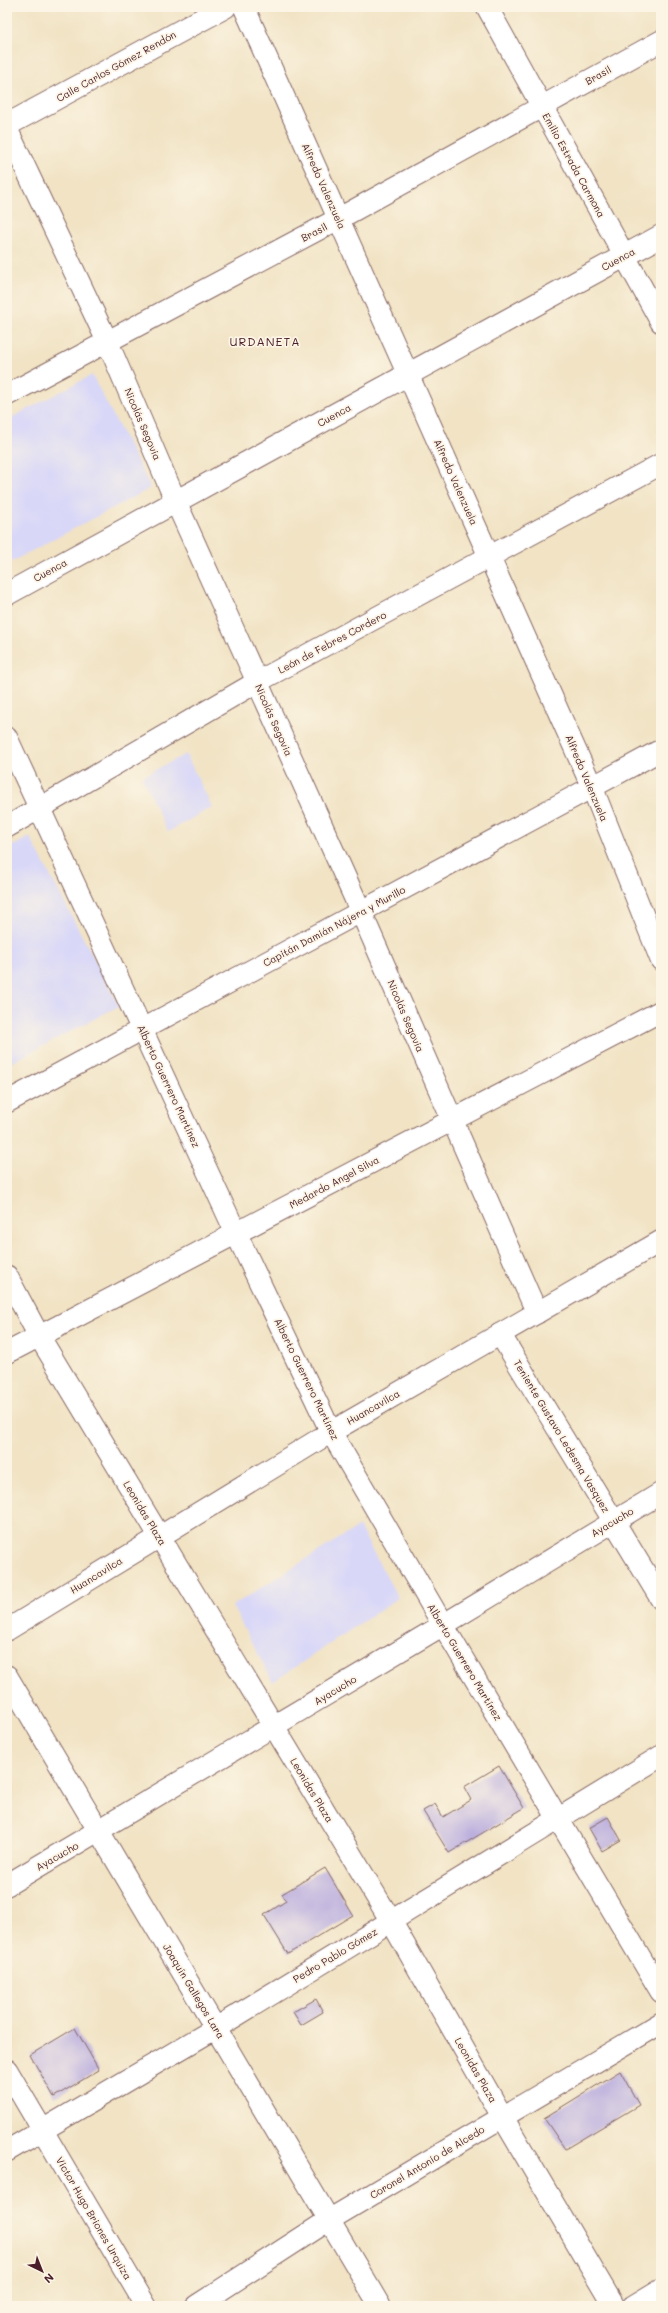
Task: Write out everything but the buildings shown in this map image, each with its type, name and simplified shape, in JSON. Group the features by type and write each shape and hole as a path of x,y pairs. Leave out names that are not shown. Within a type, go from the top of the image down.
{"main road":[{"name":"Calle Carlos Gómez Rendón","path":"7,126 225,7"},
{"name":"Cuenca","path":"7,594 661,236"}],"street":[{"name":"Alfredo Valenzuela","path":"244,7 592,787 661,960"},
{"name":"Emilio Estrada Carmona","path":"487,7 661,322"},
{"name":"Brasil","path":"7,395 338,219 661,41"},
{"name":"Nicolás Segovia","path":"7,129 108,342 176,502 361,912 536,1313"},
{"name":"León de Febres Cordero","path":"7,827 257,682 661,464"},
{"name":"Alberto Guerrero Martínez","path":"7,738 236,1233 331,1432 443,1626 661,1992"},
{"name":"Capitán Damián Nájera y Murillo","path":"7,1102 661,750"},
{"name":"Medardo Angel Silva","path":"7,1353 661,1011"},
{"name":"Huancavilca","path":"7,1630 331,1432 661,1241"},
{"name":"Leonidas Plaza","path":"7,1276 39,1336 391,1921 502,2116 614,2306"},
{"name":"Teniente Gustavo Ledesma Vasquez","path":"500,1334 661,1599"},
{"name":"Ayacucho","path":"7,1885 443,1626 661,1493"},
{"name":"Joaquín Gallegos Lara","path":"7,1676 380,2306"},
{"name":"Pedro Pablo Gómez","path":"7,2151 216,2028 661,1756"},
{"name":"Coronel Antonio de Alcedo","path":"196,2306 329,2220 661,2023"},
{"name":"Victor Hugo Briones Urquiza","path":"7,2070 146,2306"},
{"path":"633,2306 661,2289"}],"shaded area":[{"path":"92,375 151,488 7,564 7,420"},
{"path":"186,754 212,807 168,832 141,777"},
{"path":"30,837 119,1006 7,1065 7,849"},
{"path":"359,1526 398,1598 273,1682 232,1606"}],"district":[{"name":"URDANETA","path":"265,341"}]}
